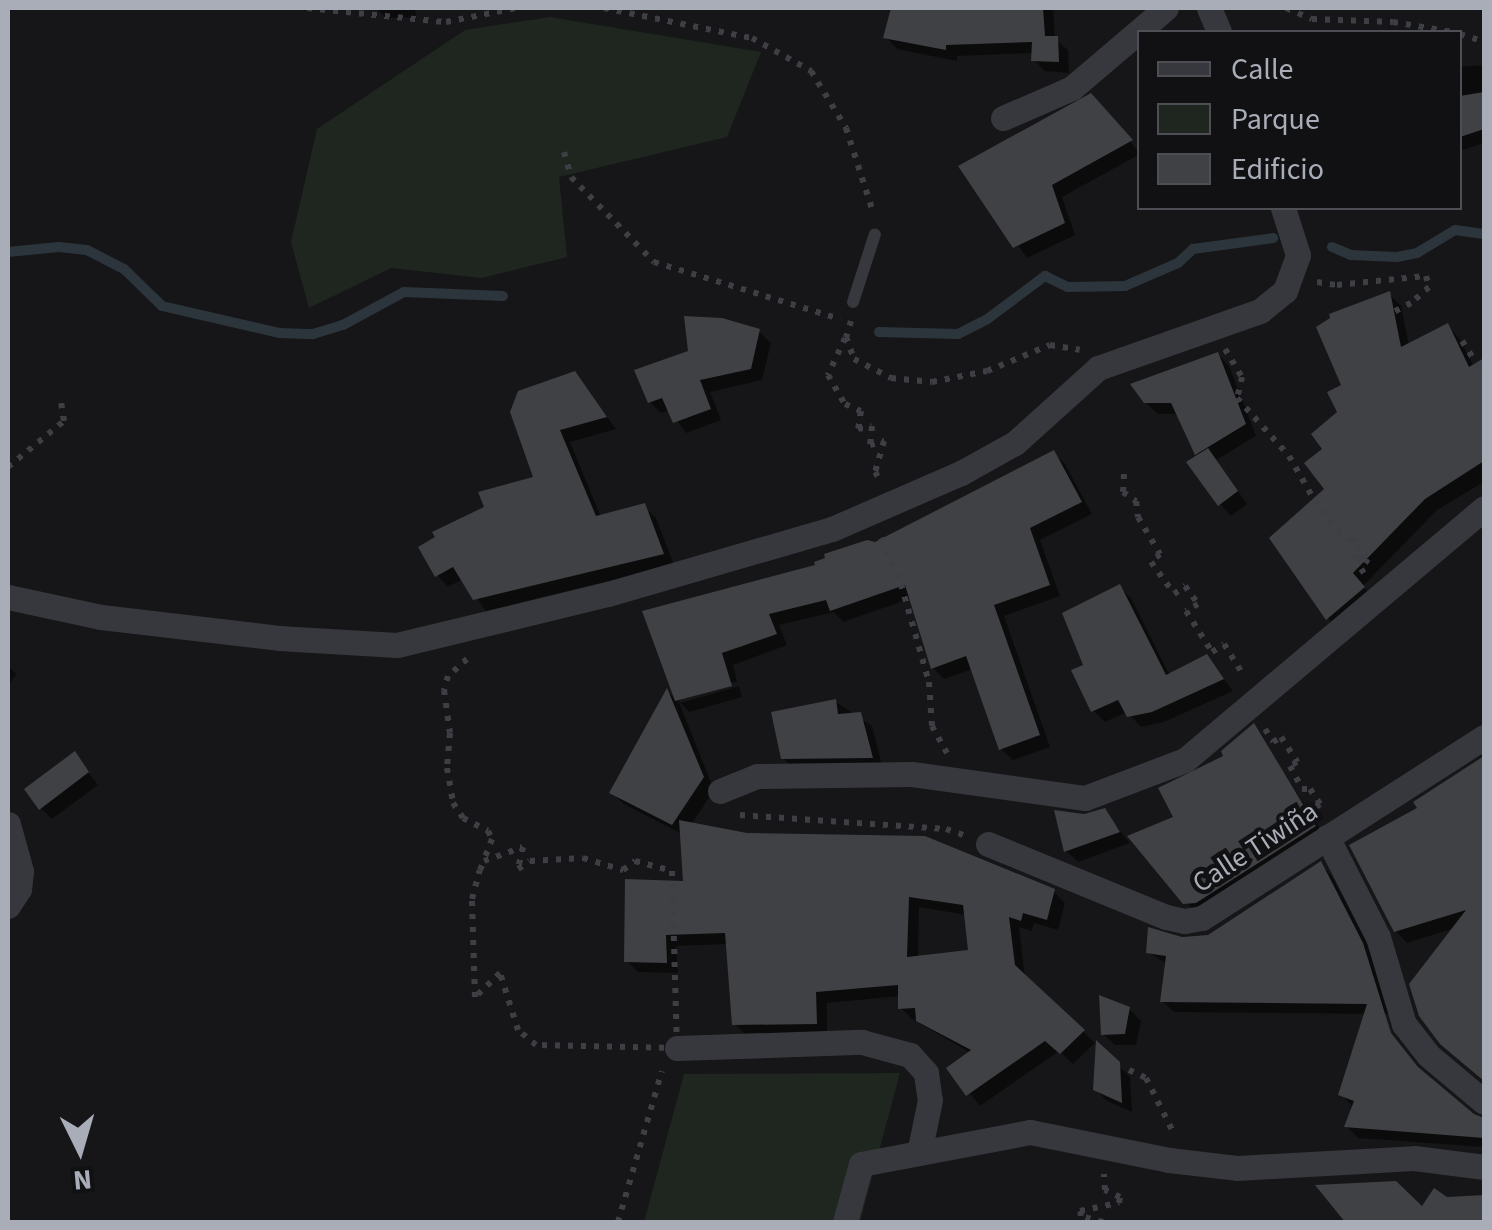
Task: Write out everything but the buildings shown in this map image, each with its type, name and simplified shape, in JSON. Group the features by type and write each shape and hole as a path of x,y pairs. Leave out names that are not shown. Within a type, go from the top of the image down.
{"street":[{"path":"1140,30 1166,8"},
{"path":"1003,118 1072,88 1137,33"},
{"path":"8,597 101,617 279,638 397,645 608,594 832,529 962,473 1015,443 1098,368 1260,311 1286,291 1298,256 1285,210"},
{"path":"726,802 757,776 912,774 1086,798 1184,760 1250,694 1484,508"},
{"name":"Calle Tiwiña","path":"988,844 1136,906 1185,921 1202,918 1484,737"},
{"path":"8,824 21,870 19,890 8,906"},
{"path":"1327,837 1378,938 1404,1024 1428,1055 1484,1102"},
{"path":"678,1059 862,1042 910,1056 926,1073 930,1100 920,1153"},
{"path":"845,1222 861,1164 1030,1132 1168,1160 1237,1168 1414,1158 1484,1168"}],"lane":[{"path":"854,302 874,234"}],"path":[{"path":"306,8 446,22 516,8"},
{"path":"604,8 752,38 812,70 846,128 873,206 874,234"},
{"path":"1286,8 1312,19 1393,22 1440,30"},
{"path":"564,152 571,177 654,262 850,322"},
{"path":"1291,278 1338,285 1426,276 1428,287 1411,303 1387,315"},
{"path":"854,302 846,337 828,375 845,404 861,411 858,430 872,426 870,445 884,442 875,472 880,508 929,682 932,726 958,769 958,780"},
{"path":"846,337 854,359 891,378 932,382 968,375 1050,346 1082,350 1098,368"},
{"path":"1462,341 1484,376"},
{"path":"1226,353 1242,376 1236,388 1238,398 1289,456 1320,510 1348,541 1352,538 1360,547 1353,555 1357,560 1364,554 1368,559 1361,569 1364,574 1372,566 1376,570 1366,581 1377,596"},
{"path":"8,466 64,421 60,402"},
{"path":"1124,474 1123,492 1136,501 1138,517 1160,554 1152,562 1174,594 1185,586 1198,604 1186,611 1212,652 1224,644 1273,742 1282,737 1297,762 1290,766 1302,789 1310,788 1320,804 1313,810 1327,837"},
{"path":"484,621 482,642 448,676 444,690 452,803 463,818 488,831 492,839 472,899 476,997 500,973 518,1030 536,1045 678,1059"},
{"path":"726,802 946,829"},
{"path":"484,861 524,847 518,869 530,861 583,858 622,870 634,861 672,872 678,1059"},
{"path":"618,1222 660,1071 678,1059"},
{"path":"1130,1070 1146,1078 1172,1130 1168,1160"},
{"path":"1103,1222 1080,1216 1080,1211 1119,1203 1120,1197 1105,1190 1104,1183 1105,1170 1115,1165 1119,1150"}],"green space":[{"path":"550,17 761,52 727,137 559,177 567,257 482,278 391,268 309,308 291,242 317,129 465,30"},
{"path":"900,1073 860,1222 644,1222 684,1074"}],"waterway":[{"path":"1332,247 1351,255 1397,257 1417,253 1455,230 1484,234"},
{"path":"879,332 958,334 986,320 1045,276 1068,287 1125,286 1178,263 1193,249 1273,238"},
{"path":"8,252 59,247 87,250 124,269 162,306 280,333 313,334 343,325 404,292 503,296"}]}
